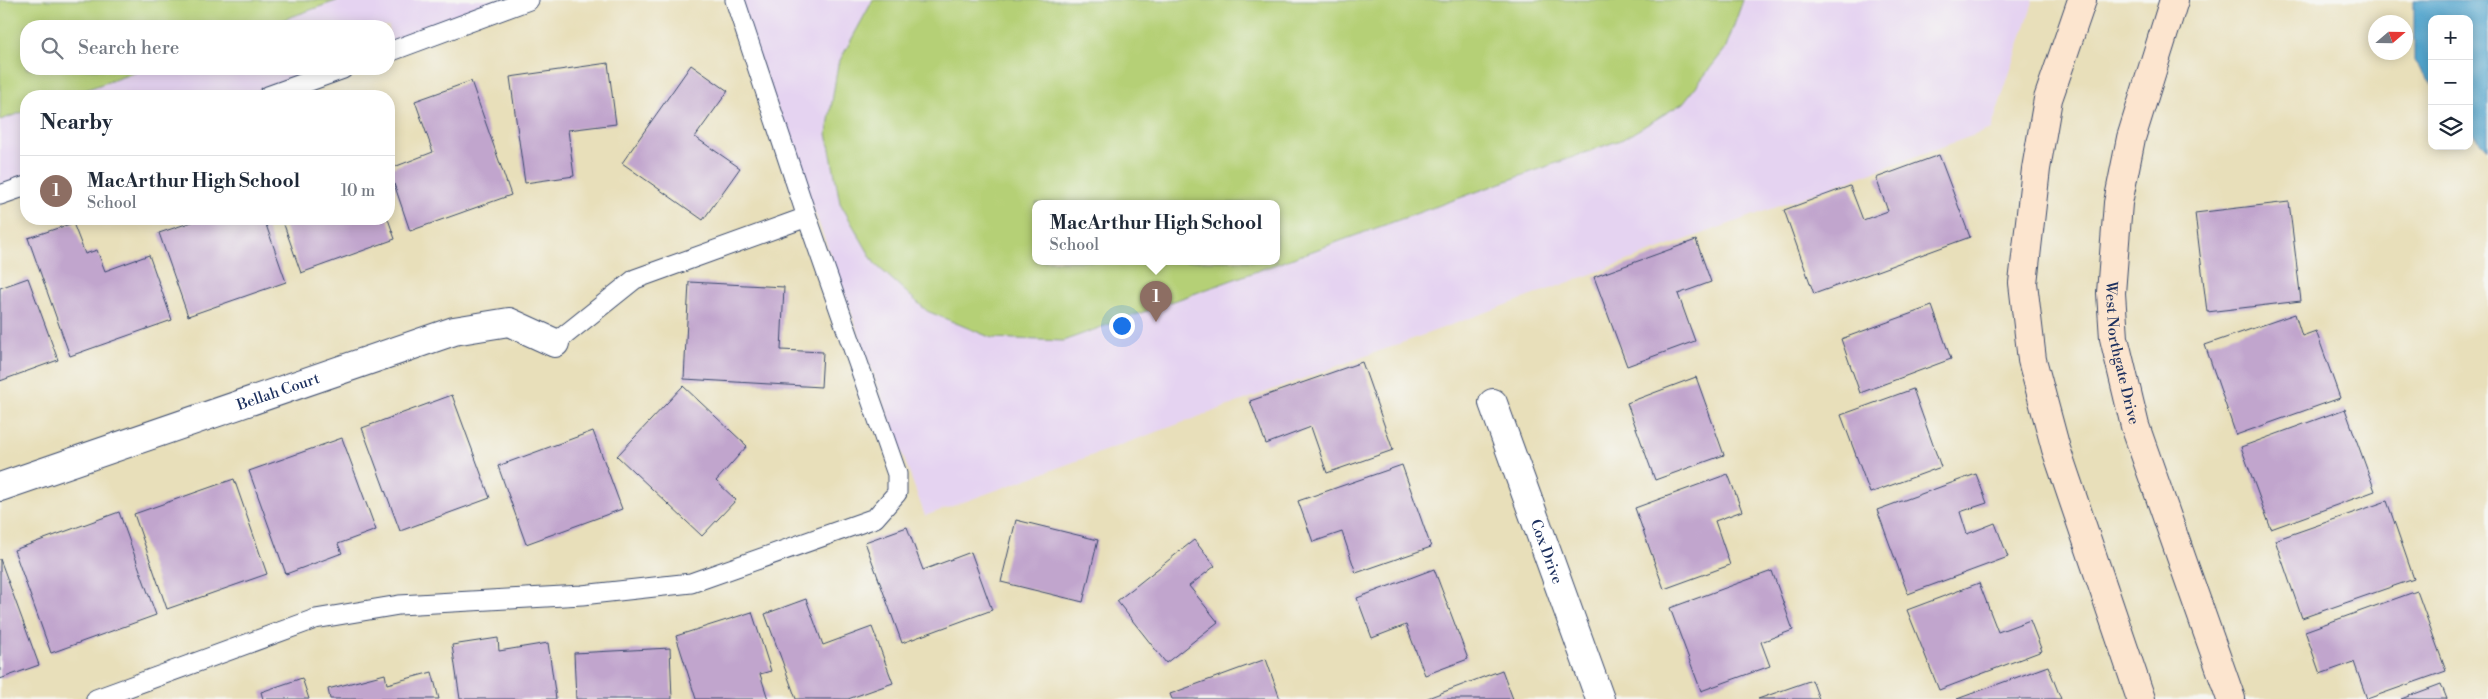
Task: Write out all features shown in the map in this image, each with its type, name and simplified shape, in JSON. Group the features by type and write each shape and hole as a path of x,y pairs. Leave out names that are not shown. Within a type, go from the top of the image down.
{"main road":[{"path":"2082,0 2048,100 2036,170 2023,283 2032,360 2056,450 2141,699"},
{"name":"West Northgate Drive","path":"2174,0 2131,138 2118,202 2111,293 2114,338 2135,426 2232,699"}],"street":[{"name":"Bellah Court","path":"0,487 454,331 509,322 555,343"},
{"name":"Cox Drive","path":"1493,403 1600,699"}],"lane":[{"path":"395,50 529,0"},
{"path":"96,699 315,619 399,605 582,595 691,583 876,518 897,493 897,474 807,217 735,0"},
{"path":"285,90 326,75"},
{"path":"0,195 20,188"},
{"path":"555,343 635,279 807,217"}],"shaded area":[{"path":"0,0 505,0 395,41 395,20 20,20 20,75 302,75 261,90 20,90 20,179 0,186"},
{"path":"738,0 2034,0 1991,129 925,516"}],"green space":[{"path":"0,0 339,0 282,20 20,20 20,75 128,75 85,90 20,90 20,113 0,120"},
{"path":"873,0 1743,0 1726,48 1683,103 1623,139 1280,263 1280,200 1032,200 1032,265 1274,265 1063,341 992,338 927,311 875,264 840,203 827,133 838,64"}],"water":[{"path":"2414,0 2488,0 2488,149 2473,133 2473,15 2428,15 2428,80 2414,61"}],"building":[{"path":"608,63 616,124 568,130 574,176 525,183 510,77"},
{"path":"691,65 728,91 695,137 740,168 703,220 622,163"},
{"path":"471,81 511,195 410,231 395,187 395,167 433,152 415,101"},
{"path":"1939,155 1970,237 1814,294 1784,210 1850,186 1863,220 1888,211 1876,178"},
{"path":"2289,202 2301,301 2207,312 2195,213"},
{"path":"67,225 74,225 85,254 97,250 105,271 149,255 172,320 70,356 28,238"},
{"path":"183,225 266,225 286,282 188,316 159,233"},
{"path":"284,225 390,225 395,239 301,273"},
{"path":"1696,240 1711,282 1678,294 1695,341 1627,366 1594,277"},
{"path":"28,278 58,360 0,381 0,288"},
{"path":"689,282 784,287 781,350 823,352 821,387 684,379"},
{"path":"1932,306 1951,359 1860,393 1841,339"},
{"path":"2295,314 2302,336 2316,331 2340,398 2236,435 2205,345"},
{"path":"1362,362 1393,450 1327,473 1311,427 1266,444 1250,401"},
{"path":"1696,377 1724,455 1655,480 1627,403"},
{"path":"683,386 747,446 716,481 736,500 702,536 617,456"},
{"path":"1913,389 1941,467 1870,493 1841,415"},
{"path":"452,395 490,498 400,531 362,428"},
{"path":"2345,409 2375,491 2271,529 2241,447"},
{"path":"593,431 622,509 526,544 498,466"},
{"path":"342,438 376,530 338,544 342,553 286,574 249,471"},
{"path":"1402,465 1431,547 1356,573 1342,532 1313,542 1298,501"},
{"path":"1728,474 1742,511 1715,521 1730,565 1664,589 1635,508"},
{"path":"1976,474 1987,503 1960,512 1967,534 1995,523 2008,557 1908,594 1877,510"},
{"path":"234,479 267,574 167,609 134,514"},
{"path":"2387,501 2414,579 2302,618 2275,540"},
{"path":"119,512 156,615 51,653 14,550"},
{"path":"1016,520 1098,540 1083,602 1001,582"},
{"path":"907,527 923,570 971,552 992,610 902,643 865,542"},
{"path":"1194,540 1215,566 1189,586 1218,622 1166,663 1117,601"},
{"path":"0,559 39,665 0,679"},
{"path":"1434,569 1468,659 1425,675 1406,625 1372,638 1357,598"},
{"path":"1772,571 1793,630 1761,642 1770,666 1701,691 1670,608"},
{"path":"1979,583 1998,632 2030,620 2042,651 1939,690 1907,610"},
{"path":"2417,591 2446,671 2367,699 2354,662 2320,674 2305,631"},
{"path":"806,599 823,645 872,627 893,683 848,699 796,699 765,614"},
{"path":"752,612 771,671 760,674 768,699 696,699 676,636"},
{"path":"498,638 499,651 548,643 556,699 460,699 452,645"},
{"path":"670,648 672,699 576,699 574,653"},
{"path":"1266,659 1280,699 1172,699 1170,694"},
{"path":"2048,666 2061,699 1957,699"},
{"path":"1502,670 1513,699 1425,699"},
{"path":"432,672 439,699 330,699 328,689 385,674 387,684"},
{"path":"302,678 309,699 263,699 261,692"},
{"path":"1812,680 1819,699 1758,699"},
{"path":"2441,684 2447,699 2401,699"}],"place":[{"name":"MacArthur High School","path":"1156,322"}]}
